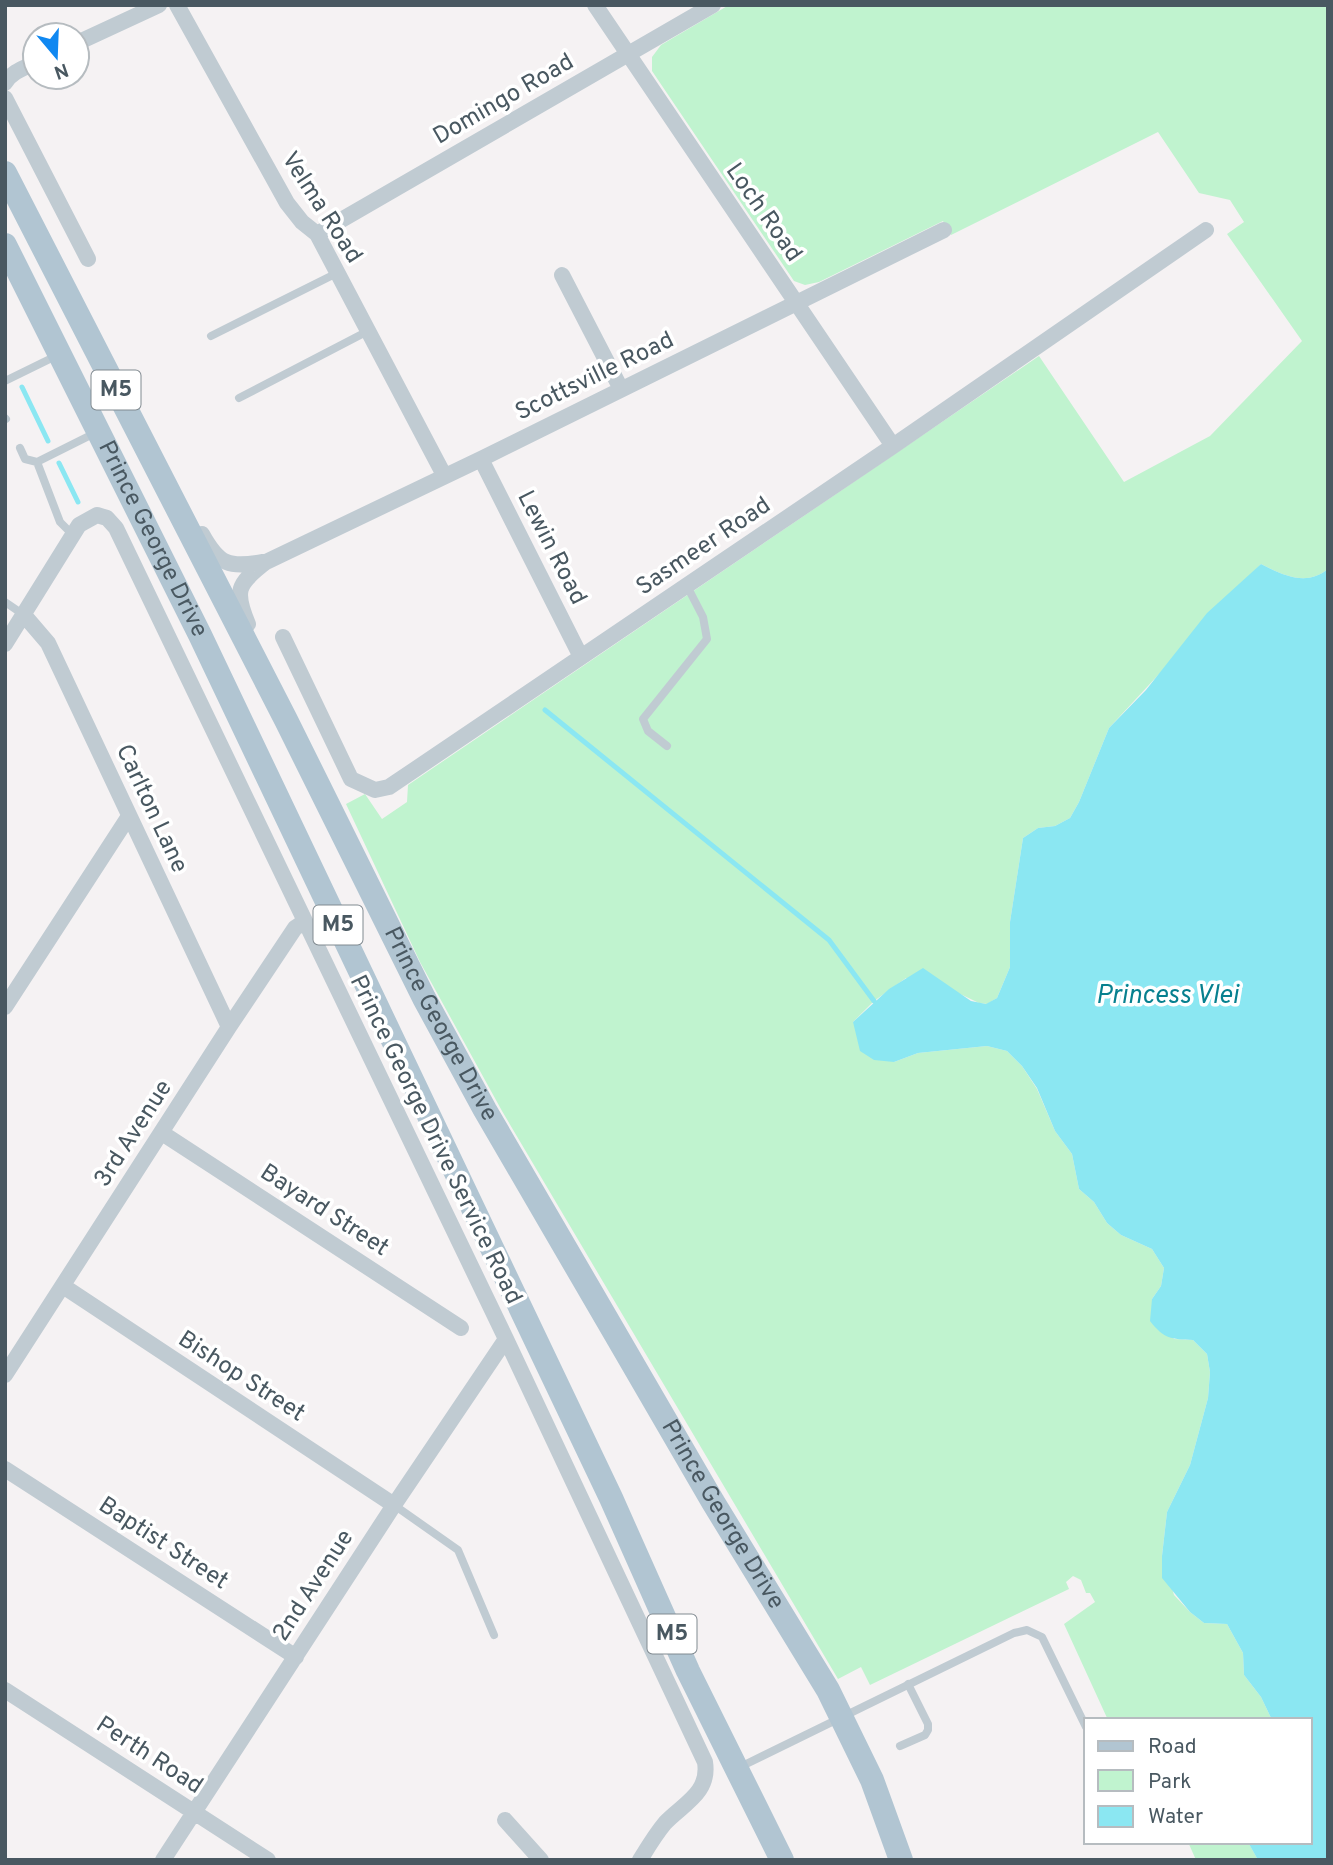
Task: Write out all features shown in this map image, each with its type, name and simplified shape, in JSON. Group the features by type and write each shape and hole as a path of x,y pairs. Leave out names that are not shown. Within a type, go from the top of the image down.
{"main road":[{"name":"Prince George Drive","path":"5,173 286,720 418,987 479,1099 713,1502 842,1716 883,1808 901,1860"},
{"name":"Prince George Drive","path":"7,250 100,431 253,746 611,1498 688,1671 782,1860"}],"street":[{"path":"91,37 159,5"},
{"name":"Velma Road","path":"177,5 287,203 302,222 317,234 444,475"},
{"name":"Loch Road","path":"595,5 893,446"},
{"name":"Domingo Road","path":"317,234 713,5"},
{"path":"5,83 21,70"},
{"path":"5,98 88,259"},
{"name":"Scottsville Road","path":"286,720 239,598 243,582 265,562 481,459 944,230"},
{"name":"Sasmeer Road","path":"283,637 346,773 356,783 375,790 389,787 893,446 1206,230"},
{"path":"562,275 621,389"},
{"name":"Lewin Road","path":"481,459 581,657"},
{"name":"Scottsville Road","path":"160,478 191,515 218,558 232,565 265,562"},
{"name":"Prince George Drive Service Road","path":"73,535 81,523 97,515 107,517 116,528 506,1339 705,1762 705,1781 696,1796 667,1822 639,1860"},
{"path":"5,644 73,535"},
{"name":"Carlton Lane","path":"24,615 48,643 229,1027"},
{"path":"5,1007 129,816"},
{"name":"3rd Avenue","path":"5,1375 229,1027 295,928 304,922"},
{"name":"Bayard Street","path":"162,1133 461,1328"},
{"name":"Bishop Street","path":"63,1286 394,1505"},
{"name":"2nd Avenue","path":"163,1860 394,1505 506,1339"},
{"name":"Baptist Street","path":"5,1469 296,1657"},
{"name":"Perth Road","path":"5,1690 268,1860"},
{"path":"505,1820 541,1860"}],"lane":[{"path":"211,336 337,273"},
{"path":"239,398 368,331"},
{"path":"5,381 60,354"},
{"path":"20,448 25,459 37,463 100,431"},
{"path":"37,463 60,522 73,535"},
{"path":"667,746 645,728 643,719 707,639 704,617 687,586"},
{"path":"5,602 24,615"},
{"path":"394,1505 458,1550 494,1635"},
{"path":"737,1769 1014,1633 1027,1630 1035,1632 1046,1646 1084,1723"},
{"path":"900,1746 925,1735 928,1730 928,1724 908,1684"}],"green space":[{"path":"729,5 1328,5 1328,569 1303,578 1286,575 1261,564 1109,728 1070,818 1055,826 1038,828 1023,838 1010,922 1010,967 997,998 987,1004 979,1003 956,992 906,978 874,1001 853,1022 894,1062 918,1053 987,1046 1007,1051 1022,1066 1037,1089 1055,1131 1072,1154 1079,1189 1094,1202 1107,1223 1121,1235 1152,1249 1164,1268 1161,1286 1152,1299 1174,1339 1193,1340 1207,1354 1210,1372 1208,1398 1190,1465 1167,1512 1162,1556 1174,1595 1190,1612 1204,1623 1227,1624 1243,1653 1244,1675 1261,1697 1271,1718 1107,1718 1064,1624 1095,1602 1090,1593 1086,1593 1081,1580 1073,1576 1066,1582 1069,1589 870,1685 861,1667 838,1679 502,1111 420,962 346,804 365,794 382,819 407,802 408,785 1039,356 1124,482 1210,436 1302,341 1227,234 1244,222 1230,200 1199,193 1158,132 951,235 943,221 819,282 805,285 794,281 652,71 652,57 661,45"},
{"path":"1189,1844 1249,1844 1258,1860 1196,1860"}],"water":[{"name":"Princess Vlei","path":"1261,564 1286,575 1303,578 1328,569 1328,1860 1258,1860 1249,1844 1312,1844 1312,1718 1271,1718 1261,1697 1244,1675 1243,1653 1227,1624 1204,1623 1190,1612 1162,1578 1167,1512 1190,1465 1208,1398 1210,1372 1207,1354 1193,1340 1168,1337 1150,1321 1152,1299 1161,1286 1164,1268 1152,1249 1121,1235 1107,1223 1094,1202 1079,1189 1072,1154 1055,1131 1037,1088 1022,1066 1007,1051 987,1046 918,1053 894,1062 874,1060 860,1051 853,1022 889,989 923,968 971,1001 986,1004 997,998 1010,967 1010,922 1023,838 1038,828 1055,826 1070,818 1109,728 1146,690 1207,613"}],"waterway":[{"path":"22,387 48,441"},
{"path":"59,463 78,502"},
{"path":"545,710 829,940 874,1001"}]}
